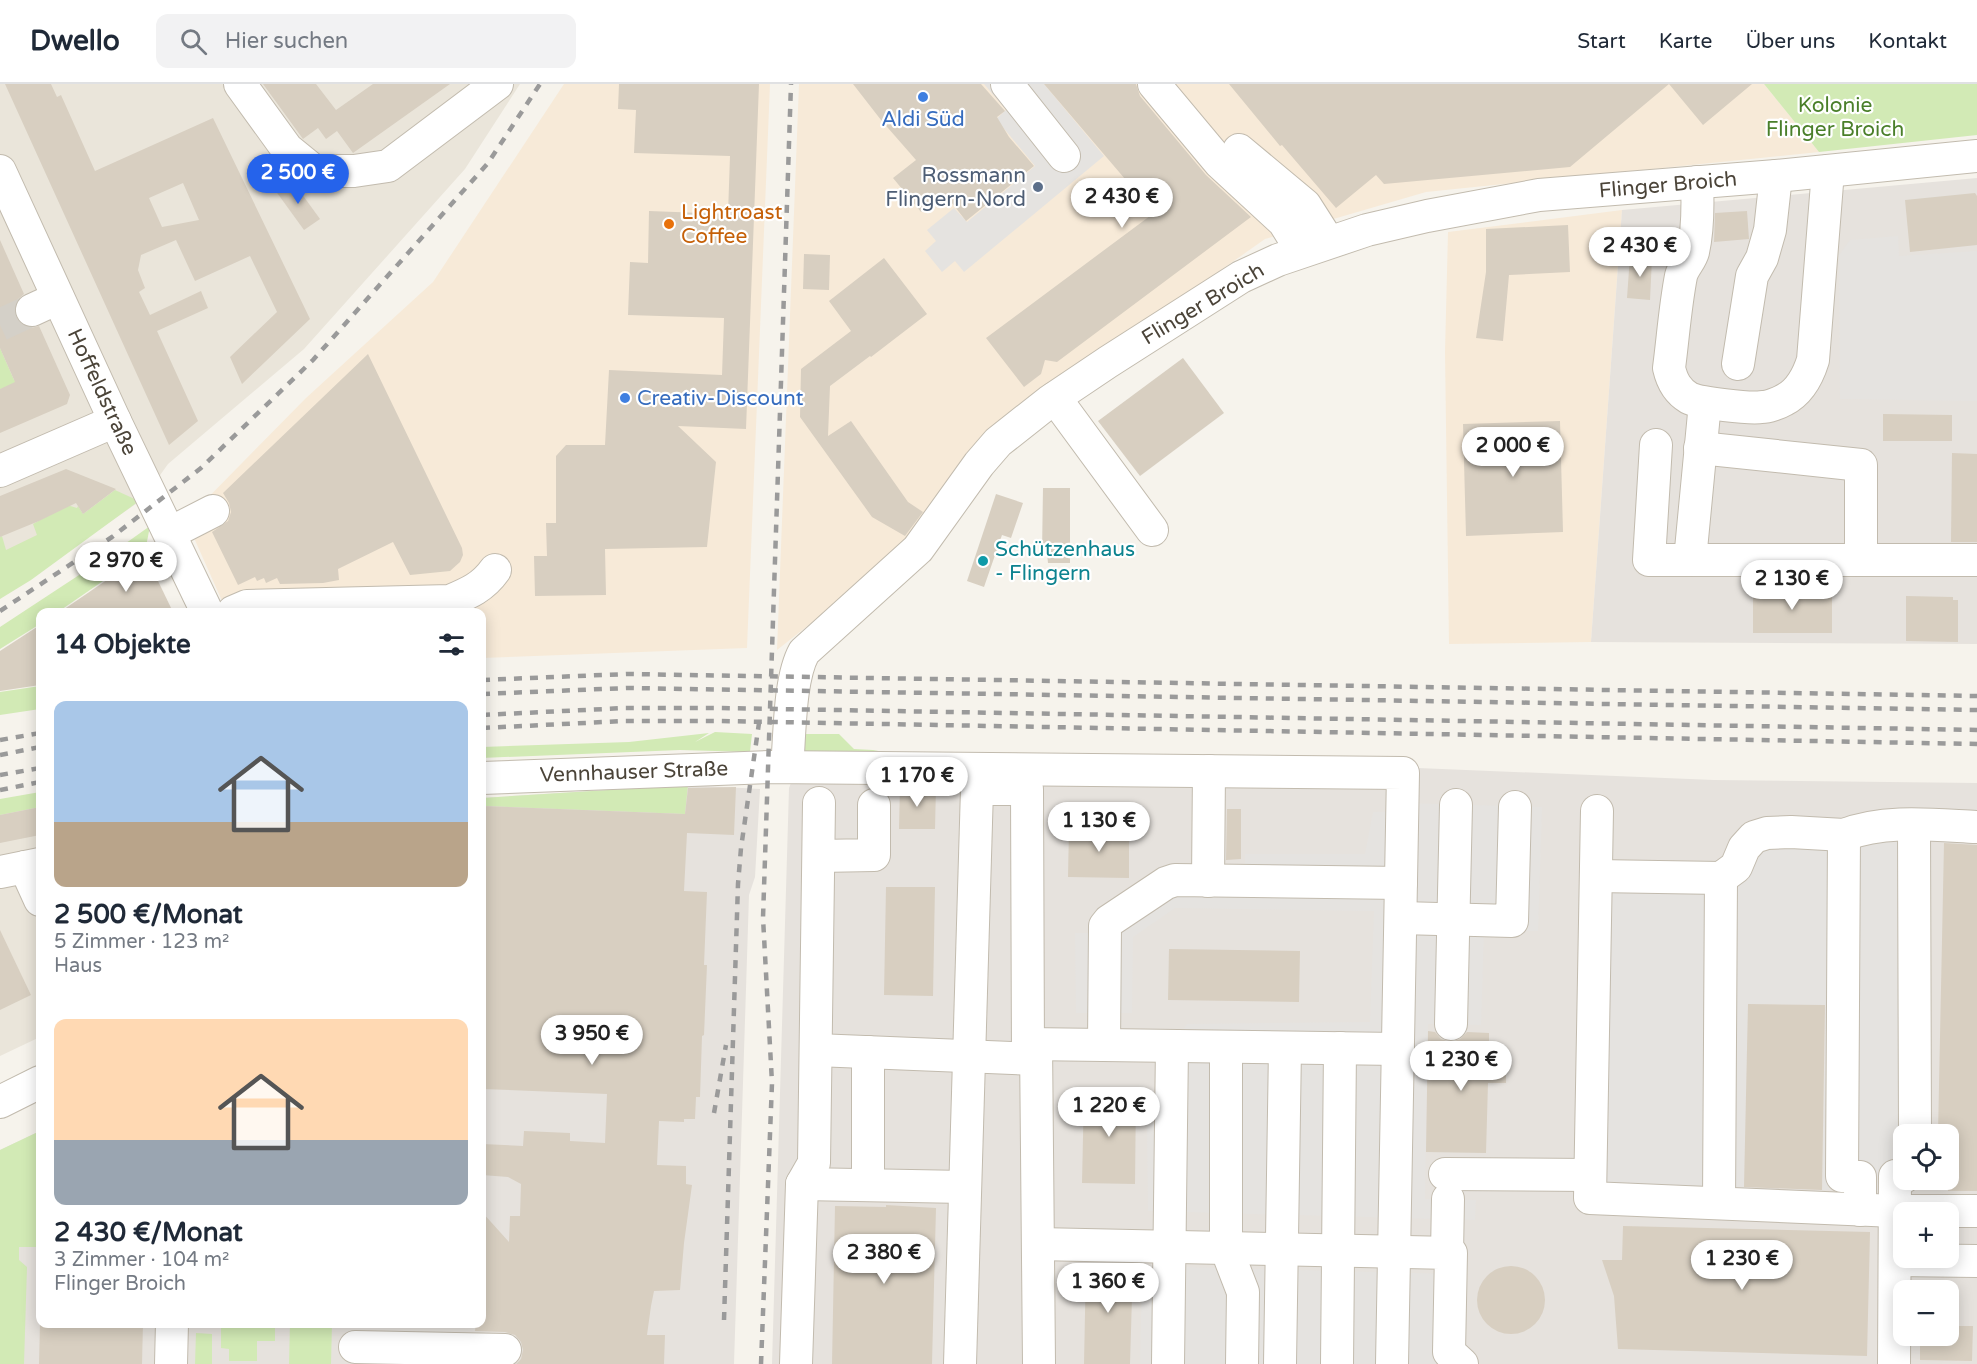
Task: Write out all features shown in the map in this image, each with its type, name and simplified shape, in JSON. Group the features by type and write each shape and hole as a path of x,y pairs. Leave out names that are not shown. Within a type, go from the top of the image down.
{"street":[{"path":"240,84 287,149 314,171 354,171 388,166 497,84"},
{"path":"1007,84 1064,156"},
{"path":"1154,84 1220,163 1284,222 1315,246"},
{"path":"1239,150 1305,205 1315,246"},
{"name":"Flinger Broich","path":"787,767 794,686 798,662 804,652 918,549 979,464 998,442 1055,398 1241,277 1315,246 1366,230 1539,195 1776,176 1977,156"},
{"name":"Hoffeldstraße","path":"0,171 45,304 115,421 205,608"},
{"path":"1696,182 1698,203 1693,254 1682,273 1669,368 1678,390 1690,399 1762,407 1784,400 1797,391 1808,375 1813,360 1828,171"},
{"path":"1738,364 1752,276 1762,258 1770,230 1776,176"},
{"path":"1055,398 1152,530"},
{"path":"1690,560 1705,402"},
{"path":"0,471 115,421"},
{"path":"1656,445 1649,560 1977,560"},
{"path":"1700,448 1861,465 1861,560"},
{"path":"170,532 213,512"},
{"path":"242,608 247,606 450,601 474,591 495,570"},
{"name":"Vennhauser Straße","path":"486,778 787,767 967,779"},
{"path":"1208,881 1209,771"},
{"path":"967,779 1209,771 1404,773 1392,1364"},
{"path":"967,779 1027,789 1039,1364"},
{"path":"960,1364 969,1056 967,779"},
{"path":"796,1364 802,1184 814,1163 819,803"},
{"path":"819,856 874,855 874,805"},
{"path":"1451,1024 1456,805"},
{"path":"1401,918 1512,921 1515,807"},
{"path":"1597,811 1590,1198 1893,1211"},
{"path":"1914,825 1914,1124"},
{"path":"1596,876 1721,878 1736,867 1744,848 1754,837 1767,833 1844,835 1884,826 1977,827"},
{"path":"1844,835 1842,1176 1860,1177 1860,1210"},
{"path":"22,868 36,893"},
{"path":"1719,1203 1721,878"},
{"path":"1104,1045 1105,926 1166,883 1174,880 1401,883"},
{"path":"816,1050 969,1056 1104,1045 1398,1049"},
{"path":"1168,1364 1172,1046"},
{"path":"1226,1047 1226,1248 1244,1292 1242,1364"},
{"path":"1280,1364 1285,1048"},
{"path":"1337,1364 1340,1048"},
{"path":"868,1052 868,1185"},
{"path":"0,1101 36,1084"},
{"path":"1462,1364 1449,1352 1450,1253 1447,1253 1446,1186 1590,1175"},
{"path":"802,1184 965,1187"},
{"path":"1959,1211 1977,1211"},
{"path":"1038,1244 1447,1253"},
{"path":"1959,1261 1977,1261"},
{"path":"1894,1364 1895,1268"},
{"path":"171,1364 172,1328"},
{"path":"355,1344 505,1350"}],"shaded area":[{"path":"0,84 520,84 465,169 304,349 168,464 143,499 0,598"},
{"path":"564,84 770,84 747,648 486,658 486,608 225,608 186,520 306,398 433,282"},
{"path":"799,84 1764,84 1819,152 1426,192 1265,239 1034,402 961,460 914,542 777,650"},
{"name":"Rossmann Flingern-Nord","path":"984,84 1044,84 1104,156 964,272 955,261 942,272 925,251 936,241 927,230 954,208 967,222 1035,166 996,119 1006,110"},
{"path":"1977,178 1977,644 1591,642 1622,210"},
{"path":"1622,210 1591,642 1449,644 1445,352 1448,232"},
{"path":"1898,236 1899,256 1977,251 1977,401 1840,399 1839,255 1850,240"},
{"path":"803,752 1418,768 1714,780 1977,783 1977,1364 772,1364 789,788"},
{"path":"688,785 760,789 755,877 749,895 734,1364 0,1364 0,1150 36,1133 36,1328 486,1328 486,798"},
{"path":"36,796 36,1039 0,1056 0,804"},
{"path":"1403,803 1542,807 1538,931 1484,930 1481,1025 1428,1024 1425,1199 1476,1200 1475,1220 1148,1211 1147,1124 1171,1124 1172,1046 1187,1024 1370,1022 1374,911 1175,908 1133,937 1132,1013 1076,1013 1075,933 1104,933 1166,883 1245,882 1245,854 1365,854 1373,812 1403,811"},
{"path":"1914,825 1905,1124 1893,1124 1893,1177 1842,1176 1841,1189 1822,1190 1826,1006 1748,1004 1744,1188 1605,1183 1596,876 1721,877 1744,848"},
{"path":"1142,1266 1450,1274 1449,1364 1140,1364"}],"green space":[{"name":"Kolonie Flinger Broich","path":"1764,84 1977,84 1977,135 1819,152"},
{"path":"0,348 14,380 29,383 0,389"},
{"path":"115,490 139,501 31,580 0,599 0,537 2,536 6,550 37,535 33,524 67,505 77,508 78,506 83,514"},
{"path":"150,526 145,552 64,608 36,608 36,626 0,649 0,627"},
{"path":"36,687 36,710 0,715 0,692"},
{"path":"715,732 752,734 750,752 680,750 486,758 486,747 629,742 709,733 695,742"},
{"path":"804,734 839,734 854,749 901,755 804,753"},
{"path":"688,785 685,814 486,806 486,798"},
{"path":"36,793 36,808 0,815 0,799"},
{"path":"36,1133 36,1247 19,1247 19,1260 27,1267 24,1364 0,1364 0,1150"},
{"path":"221,1328 275,1328 275,1341 257,1341 257,1361 229,1361 229,1349 221,1348"},
{"path":"290,1328 332,1328 331,1364 289,1364"},
{"path":"196,1333 212,1334 212,1364 195,1364"}],"building":[{"path":"5,84 51,84 57,97 61,95 95,171 213,118 310,319 242,384 230,357 277,312 250,256 195,281 176,240 141,255 138,270 145,288 139,292 150,315 201,291 208,308 157,331 198,421 169,445","holes":["183,183 199,220 162,227 149,198"]},
{"path":"263,84 316,84 336,110 373,84 450,84 353,153 337,131 326,139 318,128 303,139"},
{"path":"619,84 759,84 746,429 678,426 716,462 707,547 605,549 606,595 535,596 534,556 547,556 546,523 556,523 556,456 566,445 605,445 609,370 722,375 724,318 628,315 630,262 648,263 649,211 728,214 730,156 634,153 636,110 618,109"},
{"path":"853,84 981,84 1005,111 997,117 1009,137 1034,166 966,221 945,194 921,212 893,178 916,160"},
{"path":"1044,84 1136,84 1140,96 1206,175 1251,217 1057,362 1045,360 1041,374 1024,387 986,338 1154,213"},
{"path":"1229,84 1669,84 1570,167 1384,184 1376,175 1336,208 1282,145 1280,146"},
{"path":"1669,84 1752,84 1703,125"},
{"path":"291,179 320,219 304,230 275,190"},
{"path":"1975,193 1977,196 1977,245 1910,252 1905,200"},
{"path":"1747,211 1749,239 1714,242 1715,213"},
{"path":"1568,225 1570,272 1509,275 1503,341 1476,338 1486,272 1486,229"},
{"path":"0,240 24,294 17,300 14,308 15,317 22,325 31,328 39,326 70,395 67,404 0,433 0,389 15,382 0,348"},
{"path":"804,254 830,255 829,290 803,289"},
{"path":"1630,256 1652,258 1650,300 1627,298"},
{"path":"884,258 927,314 830,386 828,436 851,421 908,502 923,512 905,536 872,517 800,417 801,369 851,331 829,301"},
{"path":"368,354 462,548 463,555 460,562 450,571 410,575 393,542 338,569 339,580 323,583 280,584 277,578 266,583 264,578 257,581 255,577 238,585 212,532 228,521 231,512 223,493"},
{"path":"1183,358 1224,413 1140,476 1098,421"},
{"path":"1883,414 1952,415 1952,441 1883,441"},
{"path":"1560,421 1563,532 1466,536 1463,424"},
{"path":"1952,453 1977,454 1977,542 1951,542"},
{"path":"66,469 116,489 83,514 76,503 0,537 0,496"},
{"path":"1043,488 1070,488 1070,563 1048,563 1047,553 1042,553"},
{"name":"Schützenhaus - Flingern","path":"996,494 1023,503 1011,538 1002,535 984,587 967,581"},
{"path":"145,554 171,608 66,608"},
{"path":"1753,589 1832,589 1832,633 1753,633"},
{"path":"1906,596 1953,597 1953,600 1958,600 1958,642 1906,641"},
{"path":"36,628 36,686 0,691 0,651"},
{"path":"900,786 936,787 935,829 899,829"},
{"path":"736,787 734,835 687,833 684,891 707,892 704,1035 702,1036 700,1097 696,1097 695,1119 684,1119 684,1122 659,1121 657,1165 686,1166 686,1184 692,1185 680,1290 654,1291 651,1306 647,1335 665,1335 664,1364 516,1364 521,1359 523,1350 521,1342 515,1335 505,1332 475,1331 475,1328 486,1328 486,1216 509,1242 510,1216 520,1216 521,1184 508,1177 486,1175 486,1144 523,1146 524,1131 570,1133 570,1141 605,1143 607,1094 486,1089 486,806 685,814 688,788"},
{"path":"36,808 36,836 0,843 0,815"},
{"path":"1227,809 1241,809 1241,859 1226,860"},
{"path":"1069,827 1129,828 1129,878 1068,877"},
{"path":"1944,843 1977,845 1977,1191 1948,1191 1959,1190 1959,1124 1938,1124"},
{"path":"886,887 935,887 933,996 884,995"},
{"path":"0,930 31,995 0,1010"},
{"path":"1169,949 1300,951 1299,1002 1168,1000"},
{"path":"1748,1004 1825,1005 1822,1190 1744,1187"},
{"path":"1428,1031 1435,1032 1441,1039 1451,1042 1460,1039 1467,1032 1489,1033 1489,1049 1506,1049 1506,1083 1488,1083 1486,1153 1426,1152"},
{"path":"1084,1092 1136,1093 1135,1184 1082,1183"},
{"path":"886,1205 936,1208 932,1364 832,1364 835,1206 886,1207"},
{"path":"1623,1226 1870,1232 1867,1356 1618,1349 1614,1296 1602,1260 1622,1260"},
{"path":"1086,1263 1133,1264 1130,1364 1084,1364"},
{"path":"1518,1266 1530,1272 1539,1281 1545,1293 1543,1313 1535,1324 1518,1334 1504,1334 1487,1324 1479,1313 1477,1293 1487,1276 1498,1268"},
{"path":"1959,1326 1973,1326 1972,1361 1920,1360 1920,1346 1959,1346"},
{"path":"40,1328 143,1328 142,1364 39,1364"}],"tunnel":[{"path":"0,325 32,310"}],"railway":[{"path":"0,611 112,537 201,468 313,360 488,163 540,84"},
{"path":"761,1364 772,1083 763,918 791,84"},
{"path":"486,680 627,674 1977,696"},
{"path":"486,694 627,688 1977,710"},
{"path":"486,715 625,708 721,708 1977,730"},
{"path":"724,1320 738,884 760,716"},
{"path":"486,728 624,721 719,721 1977,744"},
{"path":"0,740 36,734"},
{"path":"0,755 36,748"},
{"path":"0,775 36,769"},
{"path":"0,790 36,783"},
{"path":"714,1113 726,1045"}],"place":[{"name":"Aldi Süd","path":"923,97"},
{"name":"Rossmann Flingern-Nord","path":"1038,187"},
{"name":"Lightroast Coffee","path":"669,224"},
{"name":"Creativ-Discount","path":"625,398"},
{"name":"Schützenhaus - Flingern","path":"983,561"}]}
